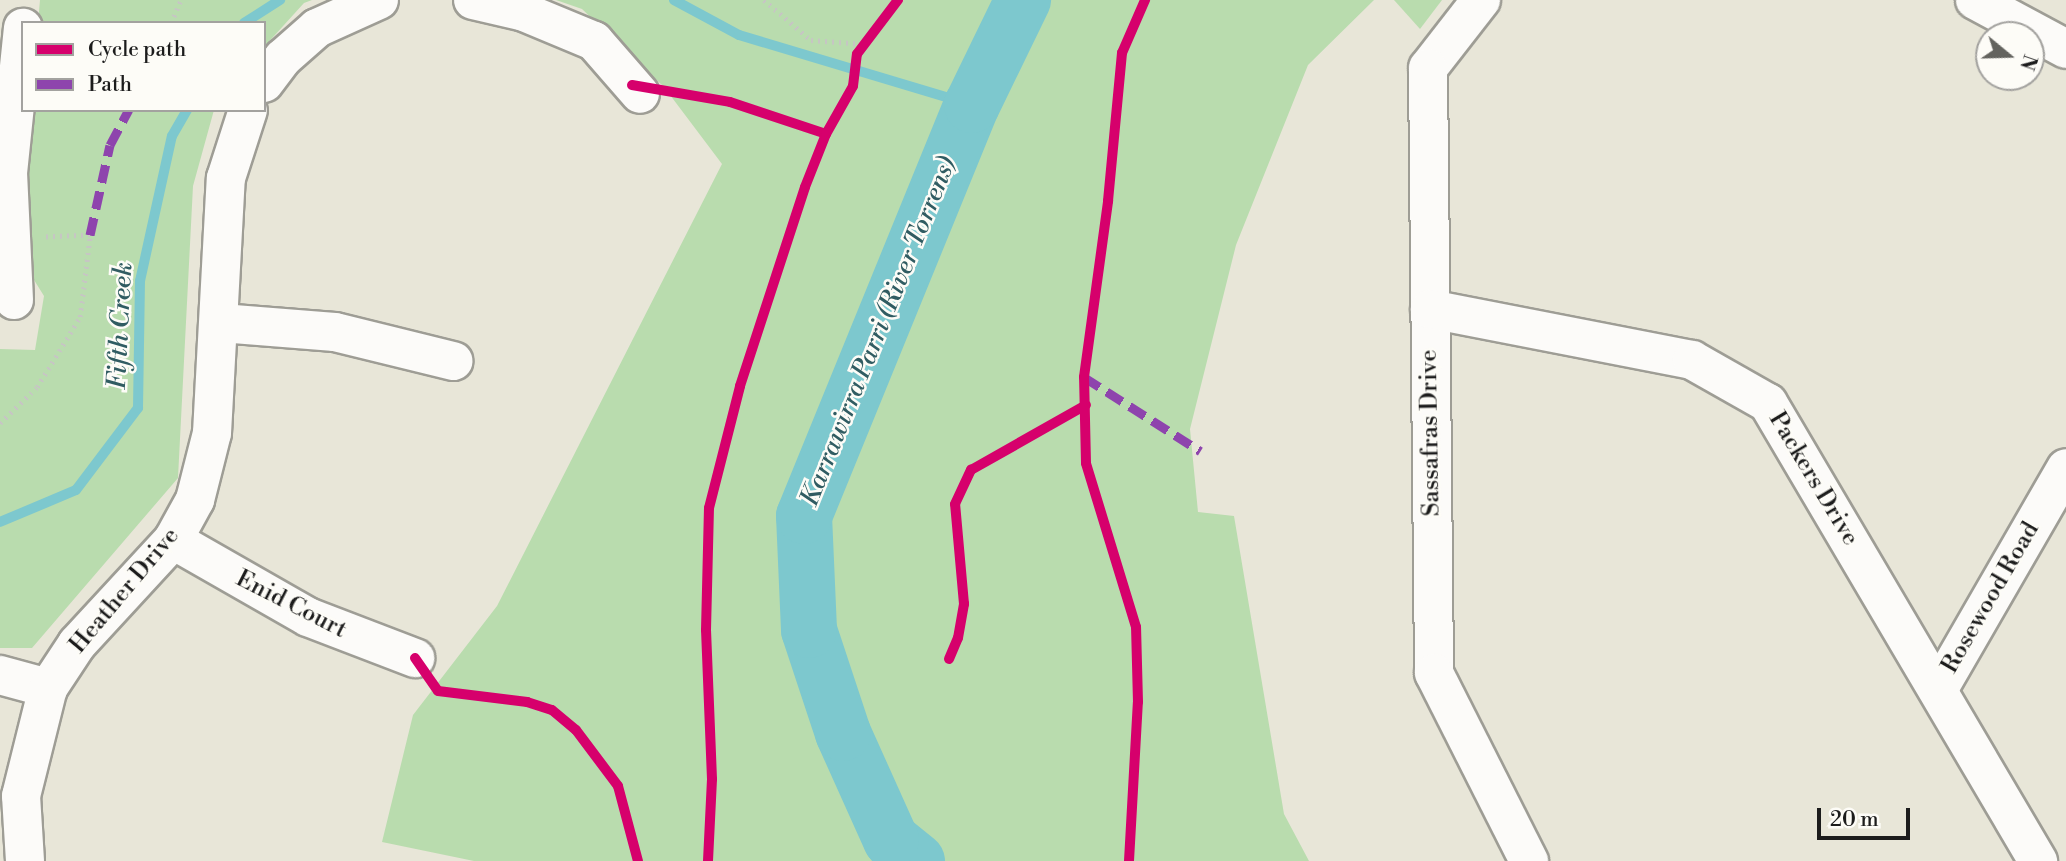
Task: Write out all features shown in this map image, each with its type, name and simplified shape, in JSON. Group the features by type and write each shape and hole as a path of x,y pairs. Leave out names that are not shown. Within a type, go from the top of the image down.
{"street":[{"path":"24,21 27,0"},
{"path":"266,80 282,58 317,28 379,0"},
{"path":"473,0 524,12 594,41 640,94"},
{"name":"Sassafras Drive","path":"1481,0 1427,68 1434,673 1529,861"},
{"path":"1975,0 2066,49"},
{"path":"14,300 8,173 21,45"},
{"name":"Heather Drive","path":"25,861 21,796 48,688 77,645 173,540 195,500 212,433 221,323 226,178 247,112"},
{"name":"Packers Drive","path":"1430,309 1692,360 1768,403 2038,861"},
{"path":"221,323 335,332 453,361"},
{"name":"Rosewood Road","path":"1938,690 2066,468"},
{"name":"Enid Court","path":"173,540 308,617 415,658"},
{"path":"0,675 48,688"}],"path":[{"path":"172,21 181,0"},
{"path":"764,0 811,40 865,44"},
{"path":"857,54 873,33"},
{"path":"0,423 37,387 80,317 90,235 11,239"}],"green space":[{"path":"40,0 312,0 304,3 266,45 266,21 38,21"},
{"path":"556,0 1374,0 1308,65 1236,245 1190,429 1198,512 1234,516 1284,814 1309,861 474,861 382,842 413,715 497,606 722,164 664,87 582,9"},
{"path":"1394,0 1442,0 1420,29"},
{"path":"29,112 213,112 193,186 178,478 32,648 0,648 0,349 35,350 44,296 26,267"}],"waterway":[{"name":"Fifth Creek","path":"247,21 280,0"},
{"name":"Fifth Creek","path":"674,0 739,35 972,105"},
{"name":"Karrawirra Parri (River Torrens)","path":"917,861 891,840 843,733 809,630 804,516 972,105 1023,0"},
{"name":"Fifth Creek","path":"0,522 76,490 138,408 140,281 172,136 186,112"}],"marked path":[{"path":"90,235 110,145 128,112"},
{"path":"1084,377 1200,451"}],"cycle path":[{"path":"708,861 712,779 706,630 709,508 740,386 805,187 826,134 853,86 857,54 898,0"},
{"path":"1129,861 1138,702 1136,627 1086,463 1084,377 1108,201 1122,53 1145,0"},
{"path":"632,85 730,102 826,134"},
{"path":"949,659 958,638 964,604 955,504 971,470 1086,405"},
{"path":"415,658 438,691 527,702 552,710 576,730 618,786 638,861"}]}
